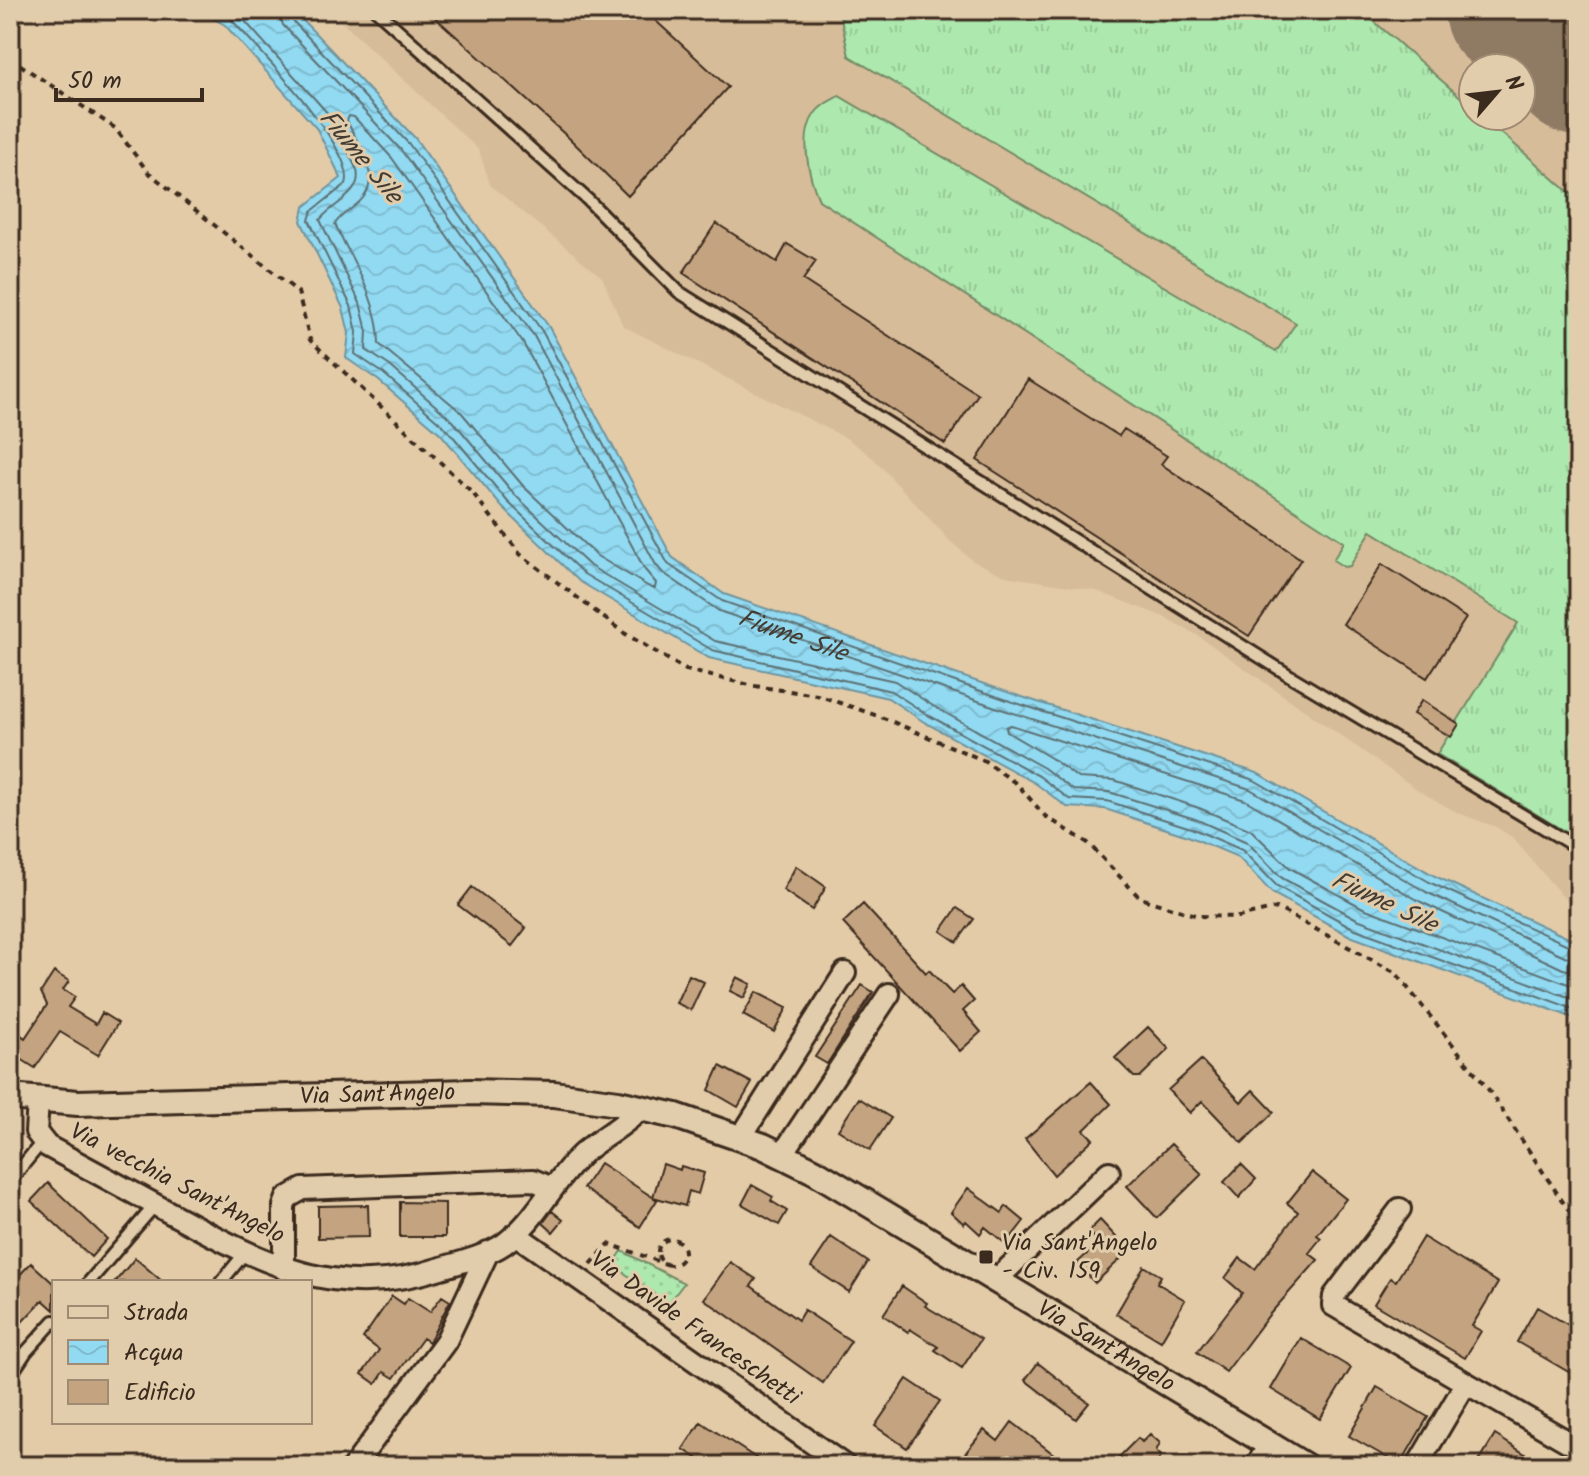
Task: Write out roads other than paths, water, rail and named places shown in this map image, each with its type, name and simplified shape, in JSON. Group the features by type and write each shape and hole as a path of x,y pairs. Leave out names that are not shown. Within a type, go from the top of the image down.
{"street":[{"path":"741,1137 845,973"},
{"path":"782,1155 889,994"},
{"name":"Via Sant'Angelo","path":"10,1097 38,1101 154,1103 506,1092 554,1094 642,1107 741,1137 849,1191 1305,1466"},
{"name":"Via vecchia Sant'Angelo","path":"38,1101 36,1132 42,1142 245,1253 284,1269 328,1279 384,1280 422,1274 488,1252 515,1234 552,1188 533,1180 303,1189 287,1198 284,1206 284,1269"},
{"path":"552,1188 585,1152 616,1131 642,1107"},
{"path":"997,1279 1109,1172"},
{"path":"1400,1209 1334,1296 1333,1305 1579,1448"},
{"name":"Via Davide Franceschetti","path":"515,1234 845,1466"},
{"path":"354,1466 446,1341 488,1252"},
{"path":"1417,1466 1466,1383"},
{"path":"1256,1466 1270,1444"}],"lane":[{"path":"376,10 588,200 679,292 1279,669 1579,849"},
{"path":"10,1181 42,1142"},
{"path":"91,1280 155,1205"},
{"path":"223,1280 245,1253"},
{"path":"10,1376 26,1352 52,1323"}],"water":[{"name":"Fiume Sile","path":"198,10 293,10 415,138 549,327 672,557 724,594 1013,694 1257,773 1435,876 1579,943 1579,1020 1350,936 1272,893 1238,857 1188,836 1105,809 1067,807 1035,783 924,722 888,698 709,658 579,581 502,507 441,434 378,380 346,358 349,333 343,308 301,221 304,207 341,178 317,129 225,25"}],"place":[{"name":"Via Sant'Angelo - Civ. 159","path":"986,1257"}]}
